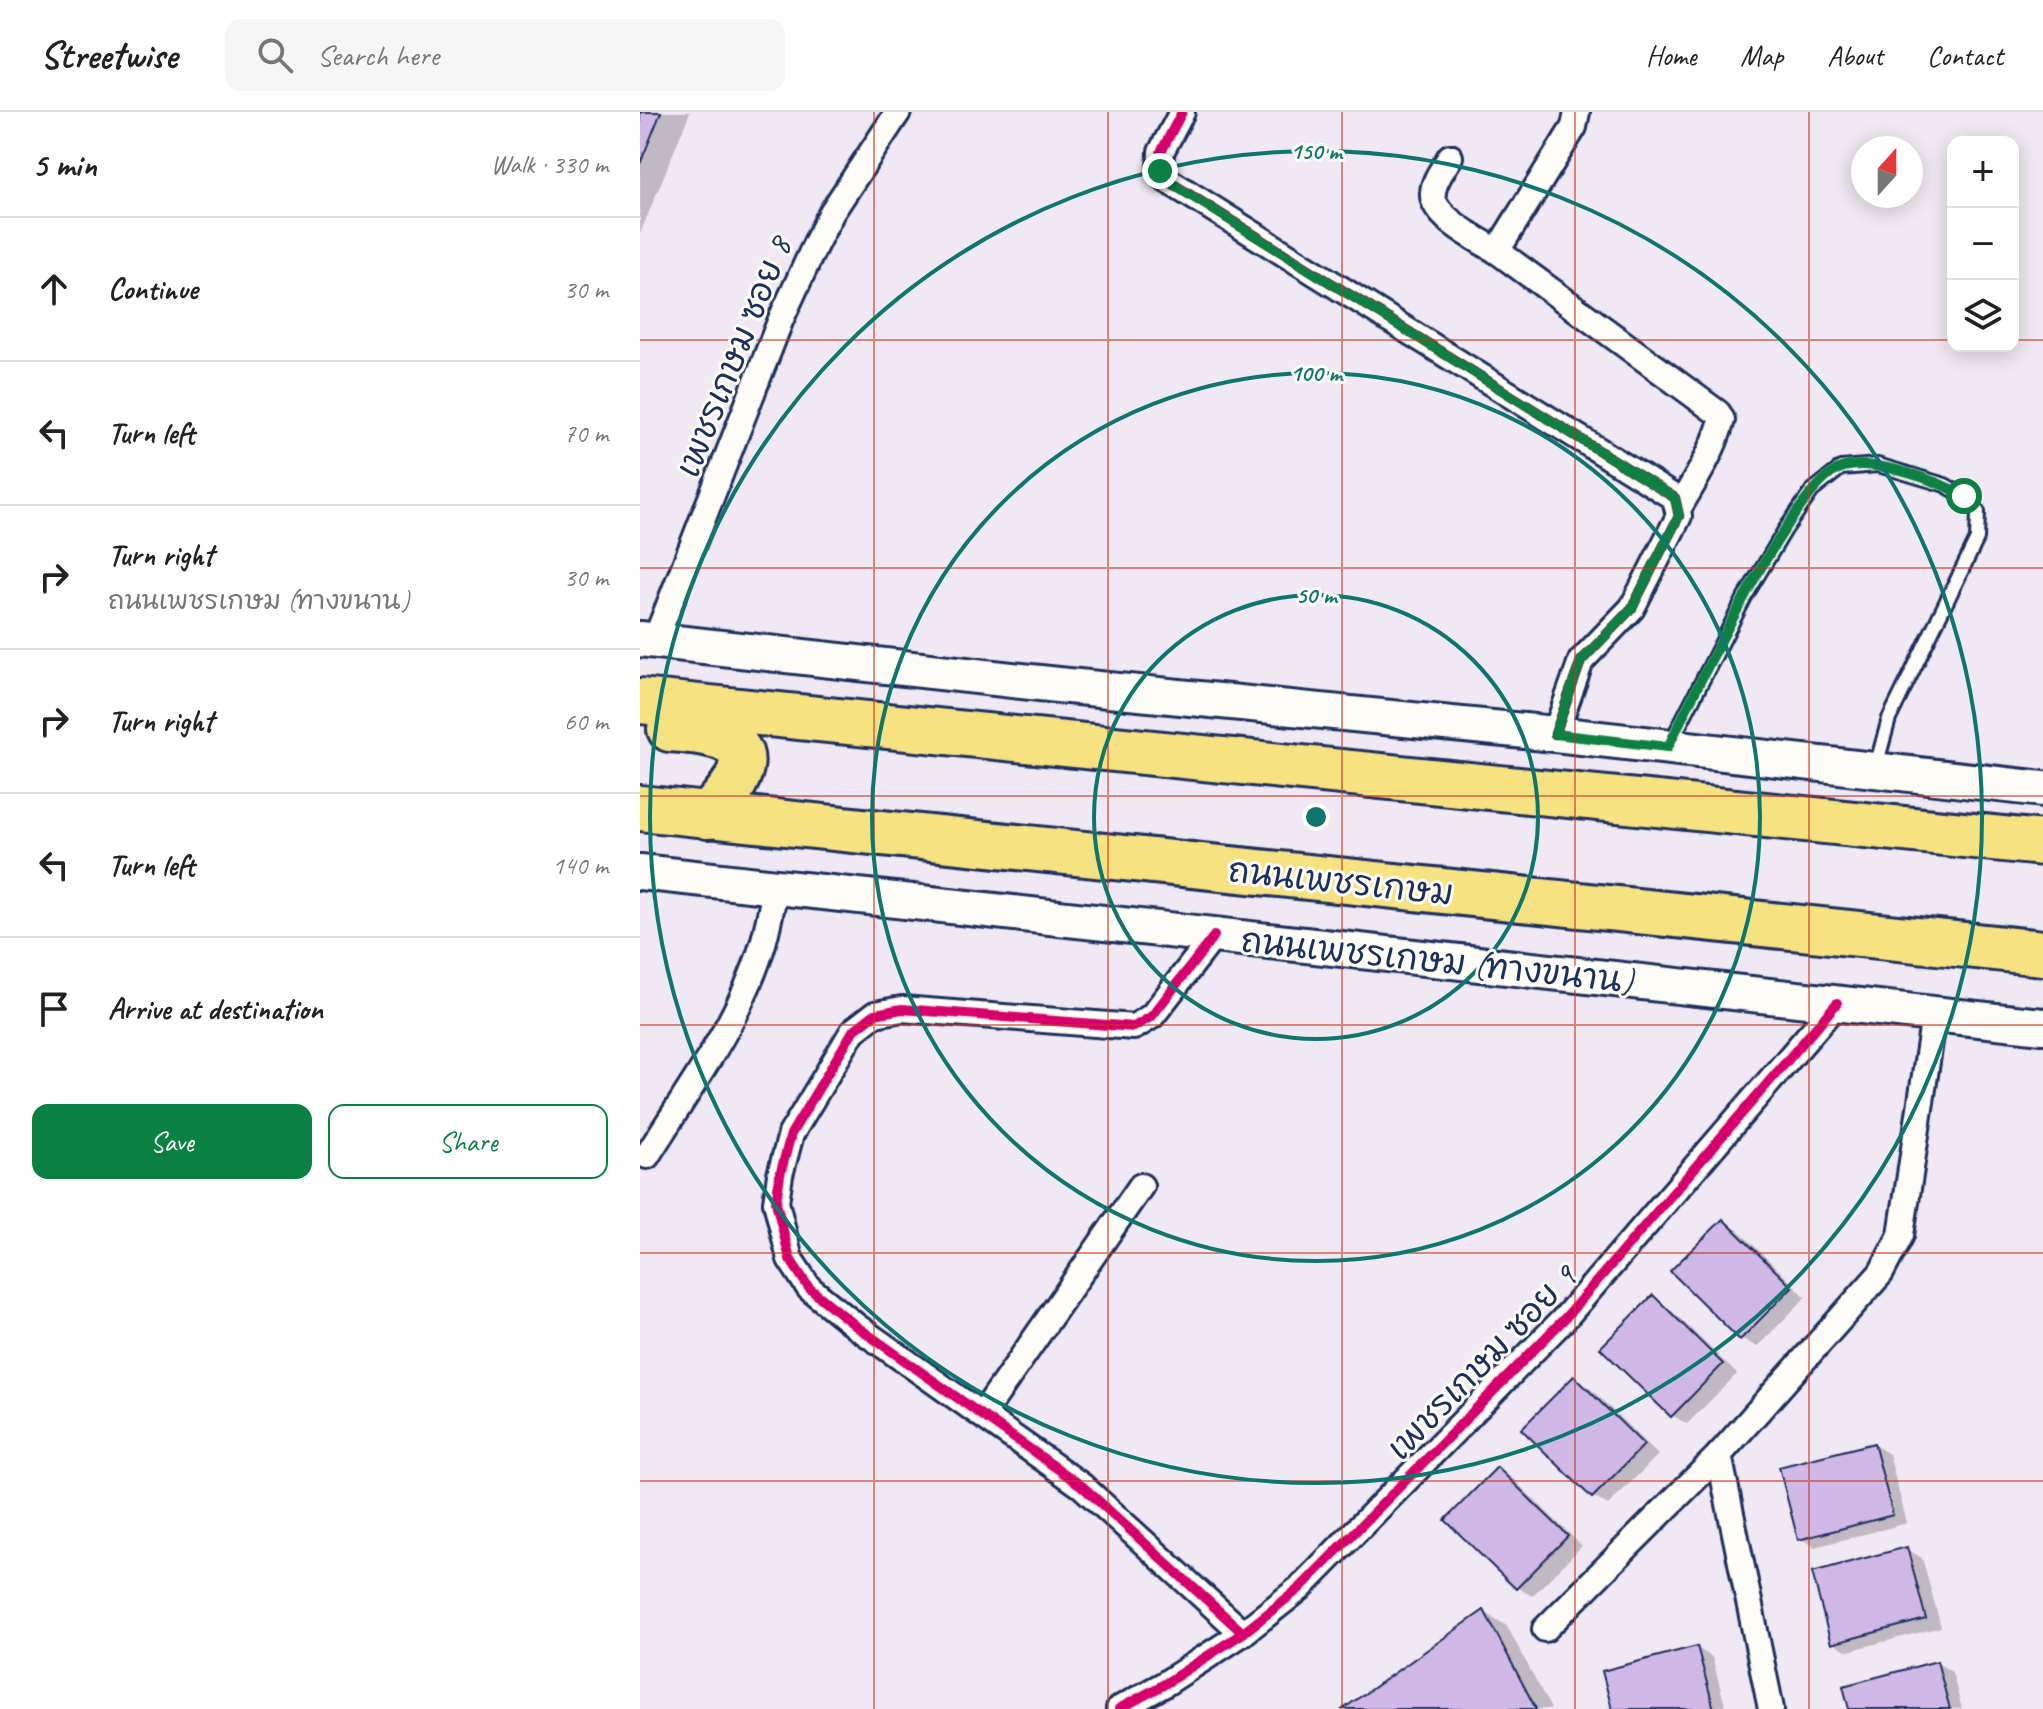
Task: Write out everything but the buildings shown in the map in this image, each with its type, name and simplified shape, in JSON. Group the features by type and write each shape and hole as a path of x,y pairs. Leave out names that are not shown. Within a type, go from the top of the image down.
{"highway":[{"path":"640,701 2043,843"},
{"path":"640,728 717,735 731,742 741,758 737,777 708,816"},
{"name":"ถนนเพชรเกษม","path":"640,808 2043,953"}],"main road":[{"path":"648,640 1875,770 2041,783"},
{"name":"ถนนเพชรเกษม (ทางขนาน)","path":"640,872 2043,1026"}],"street":[{"name":"เพชรเกษม ซอย 8","path":"648,640 781,319 832,212 898,112"},
{"path":"1182,112 1161,152 1160,171 1167,180 1675,498 1679,516 1632,608 1581,661 1555,734"},
{"path":"1497,251 1574,127 1577,112"},
{"path":"1450,157 1433,188 1432,198 1438,210 1718,413 1722,420 1718,434 1678,509"},
{"path":"647,1156 722,1034 746,987 762,947 776,887"},
{"path":"1214,936 1152,1016 1134,1027 902,1009 875,1014 853,1031 791,1134 776,1202 790,1259 809,1288 856,1326 1082,1486 1243,1633"},
{"name":"เพชรเกษม ซอย 9","path":"1119,1709 1163,1685 1243,1633 1300,1588 1565,1318 1837,1003"},
{"path":"1545,1629 1719,1455 1881,1273 1901,1235 1934,1015"},
{"path":"982,1415 1141,1186"},
{"path":"1719,1455 1771,1709"}],"lane":[{"path":"1668,747 1745,597 1812,491 1841,468 1878,465 1945,485 1964,496 1978,512 1977,539 1889,719 1875,770"}],"cycle path":[{"path":"1182,112 1161,152 1160,171 1167,180 1675,498 1679,516 1632,608 1581,661 1555,734"},
{"path":"1214,936 1152,1016 1134,1027 902,1009 875,1014 853,1031 791,1134 776,1202 790,1259 809,1288 856,1326 1082,1486 1243,1633"},
{"path":"1119,1709 1163,1685 1243,1633 1300,1588 1565,1318 1837,1003"}],"route":[{"path":"1160,171 1177,187 1675,498 1679,516 1632,608 1581,661 1555,734 1668,747 1745,597 1785,530 1812,491 1841,468 1878,465 1945,485 1964,496"}]}
